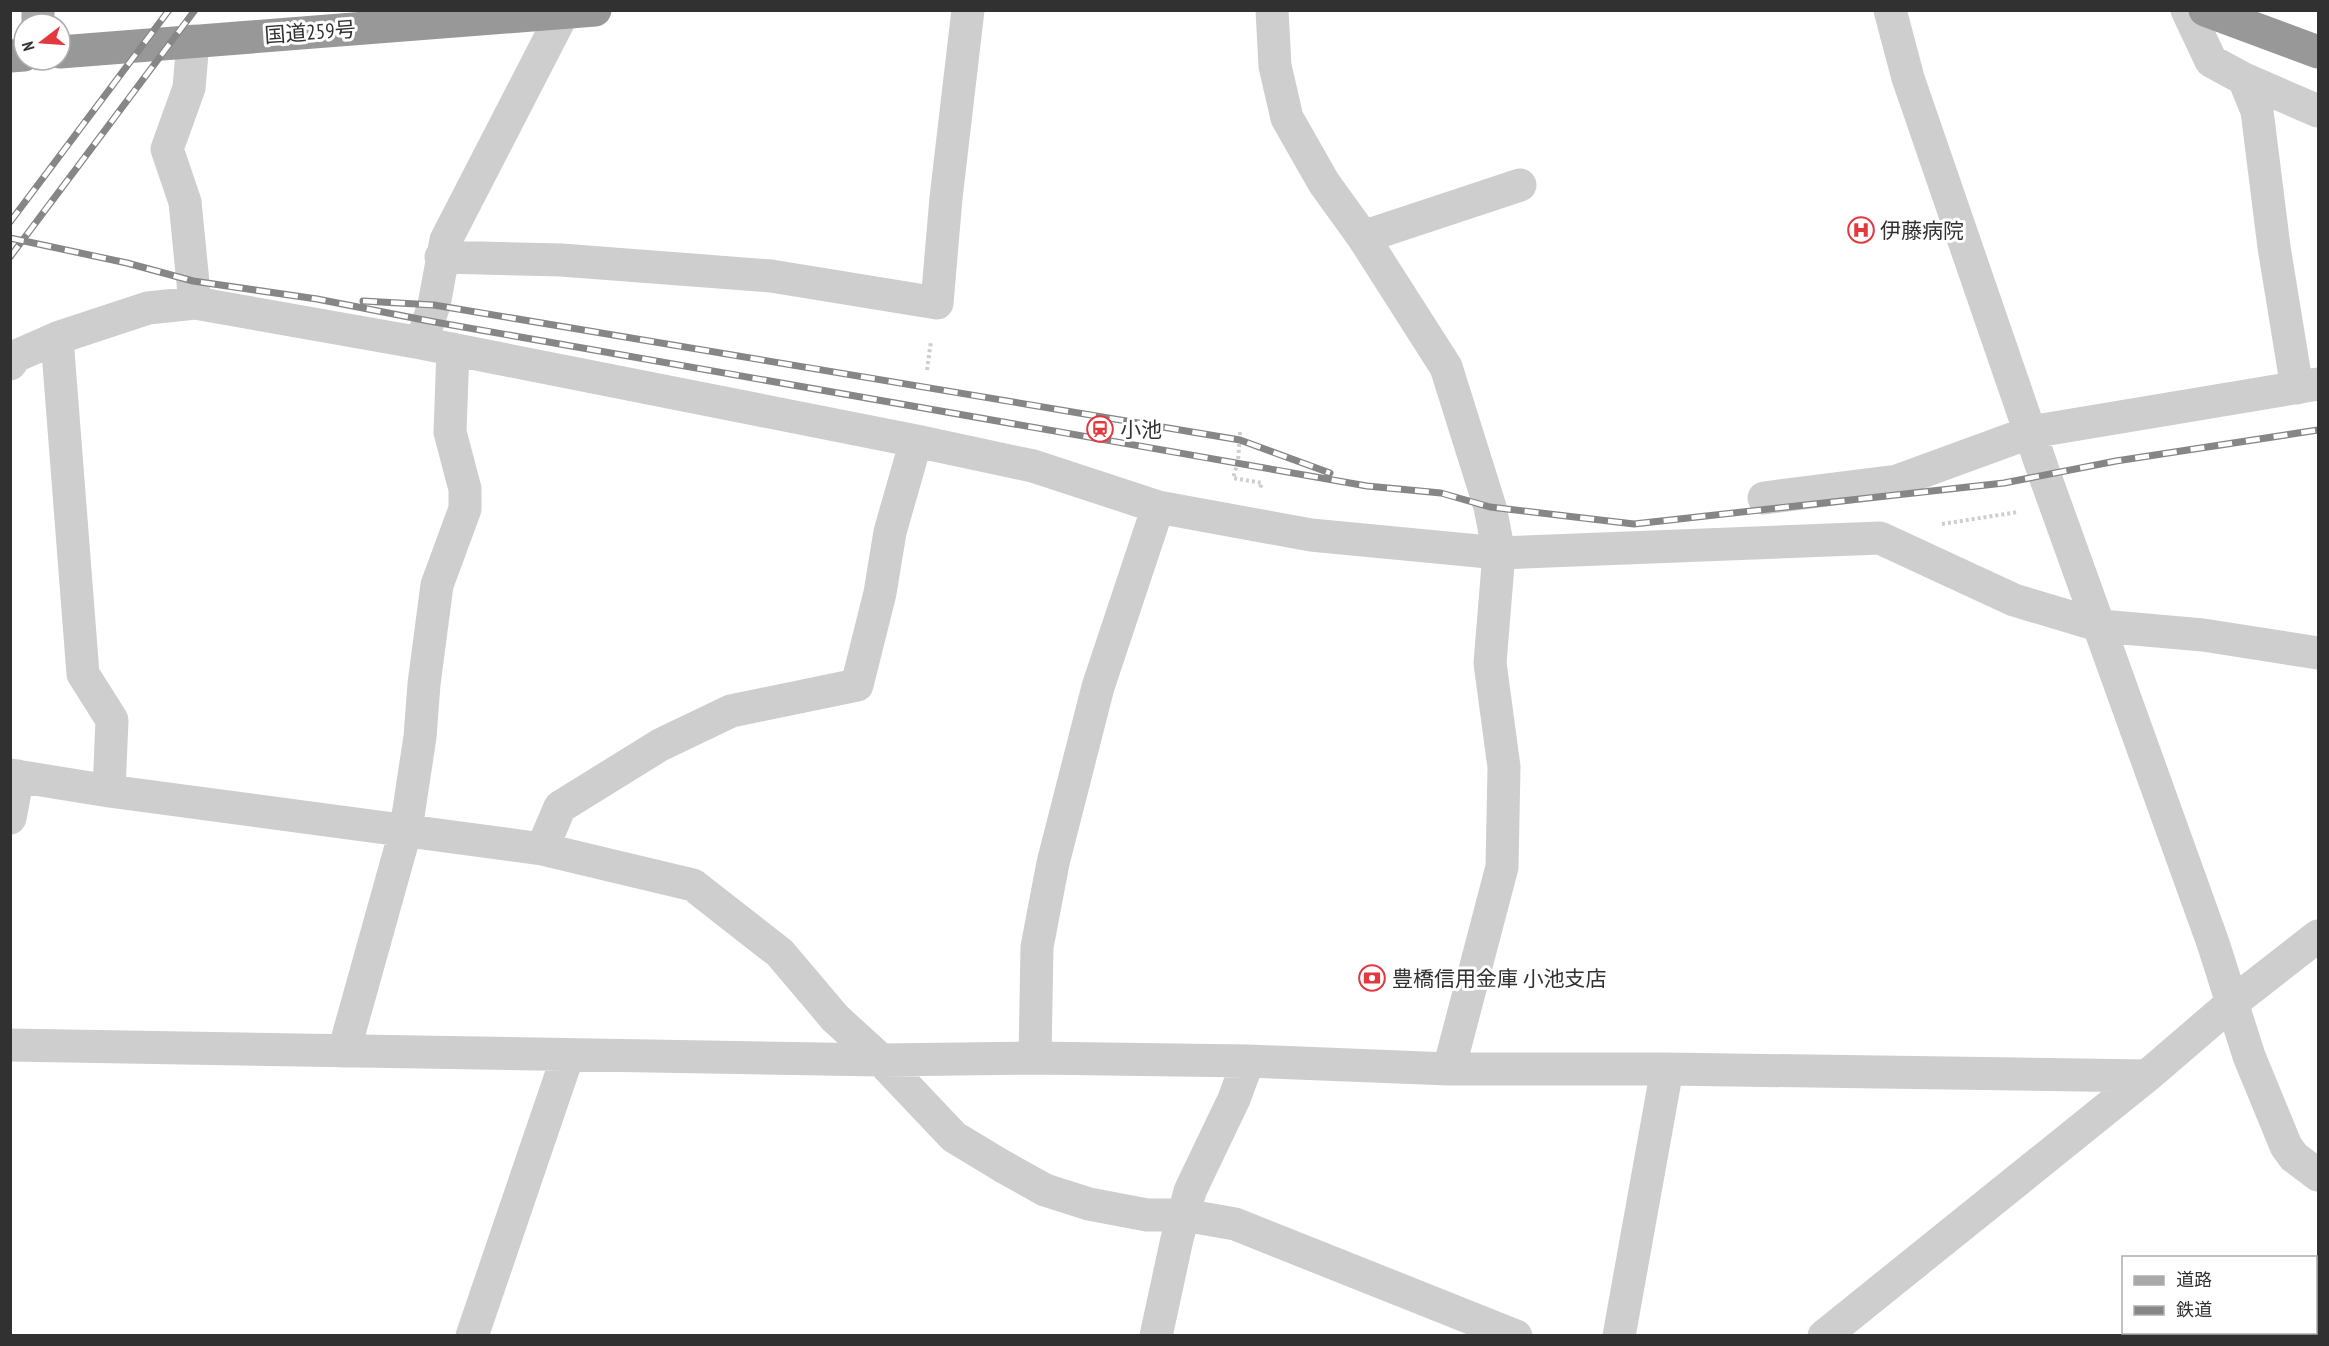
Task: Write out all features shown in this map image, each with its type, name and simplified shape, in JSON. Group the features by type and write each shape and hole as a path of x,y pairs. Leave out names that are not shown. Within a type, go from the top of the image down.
{"highway":[{"name":"国道259号","path":"72,51 595,10"},
{"path":"2205,10 2319,52"}],"street":[{"path":"441,257 561,260 771,276 937,303 946,198 968,10"},
{"path":"1272,10 1275,66 1287,118 1324,183 1363,237 1446,367 1490,507 1499,552 1490,663 1504,767 1502,867 1449,1069"},
{"path":"1890,10 1908,78 2057,506 2213,943 2248,1056 2286,1146 2294,1157 2319,1175"},
{"path":"2187,10 2211,61 2244,79 2319,111"},
{"path":"344,1051 406,829 420,737 436,585 465,508 465,489 450,432 437,346 434,305 441,257 446,240 563,13"},
{"path":"193,41 189,88 166,149 185,202 195,303"},
{"path":"1764,498 1897,481 2031,432 2308,386 2274,247 2257,111 2244,79"},
{"path":"1363,237 1520,185"},
{"path":"10,364 16,356 57,338 148,308 195,303 437,346 916,441 1033,466 1158,507 1311,535 1499,552 1880,537 2014,600 2101,626 2203,635 2319,653"},
{"path":"57,338 83,674 112,720 109,791"},
{"path":"543,849 560,807 660,745 731,711 857,686 880,593 890,532 916,441"},
{"path":"1035,1058 1037,947 1053,863 1098,687 1158,507"},
{"path":"10,818 14,776 109,791 543,849 693,885 780,953 835,1018 881,1060 954,1137 1045,1190 1089,1204 1146,1215 1184,1215 1235,1224 1516,1335"},
{"path":"1824,1335 2147,1076 2232,1003 2319,936"},
{"path":"10,1045 881,1060 1035,1058 1248,1061 1449,1069 1667,1069 2147,1076"},
{"path":"472,1335 568,1055"},
{"path":"1156,1335 1190,1191 1234,1099 1248,1061"},
{"path":"1619,1335 1667,1069"}],"path":[{"path":"927,370 930,347"},
{"path":"1240,432 1238,462 1233,478 1262,483 1252,524"},
{"path":"1935,526 2057,506"}],"railway":[{"path":"10,222 169,10"},
{"path":"10,257 195,10"},
{"path":"10,238 127,263 193,281 317,299 429,321 1367,486 1441,493 1490,507 1634,524 2004,483 2116,461 2318,430"},
{"path":"363,301 434,305 1240,440 1330,473"}],"place":[{"name":"伊藤病院","path":"1861,230"},
{"name":"小池","path":"1100,429"},
{"name":"豊橋信用金庫 小池支店","path":"1372,978"}]}
